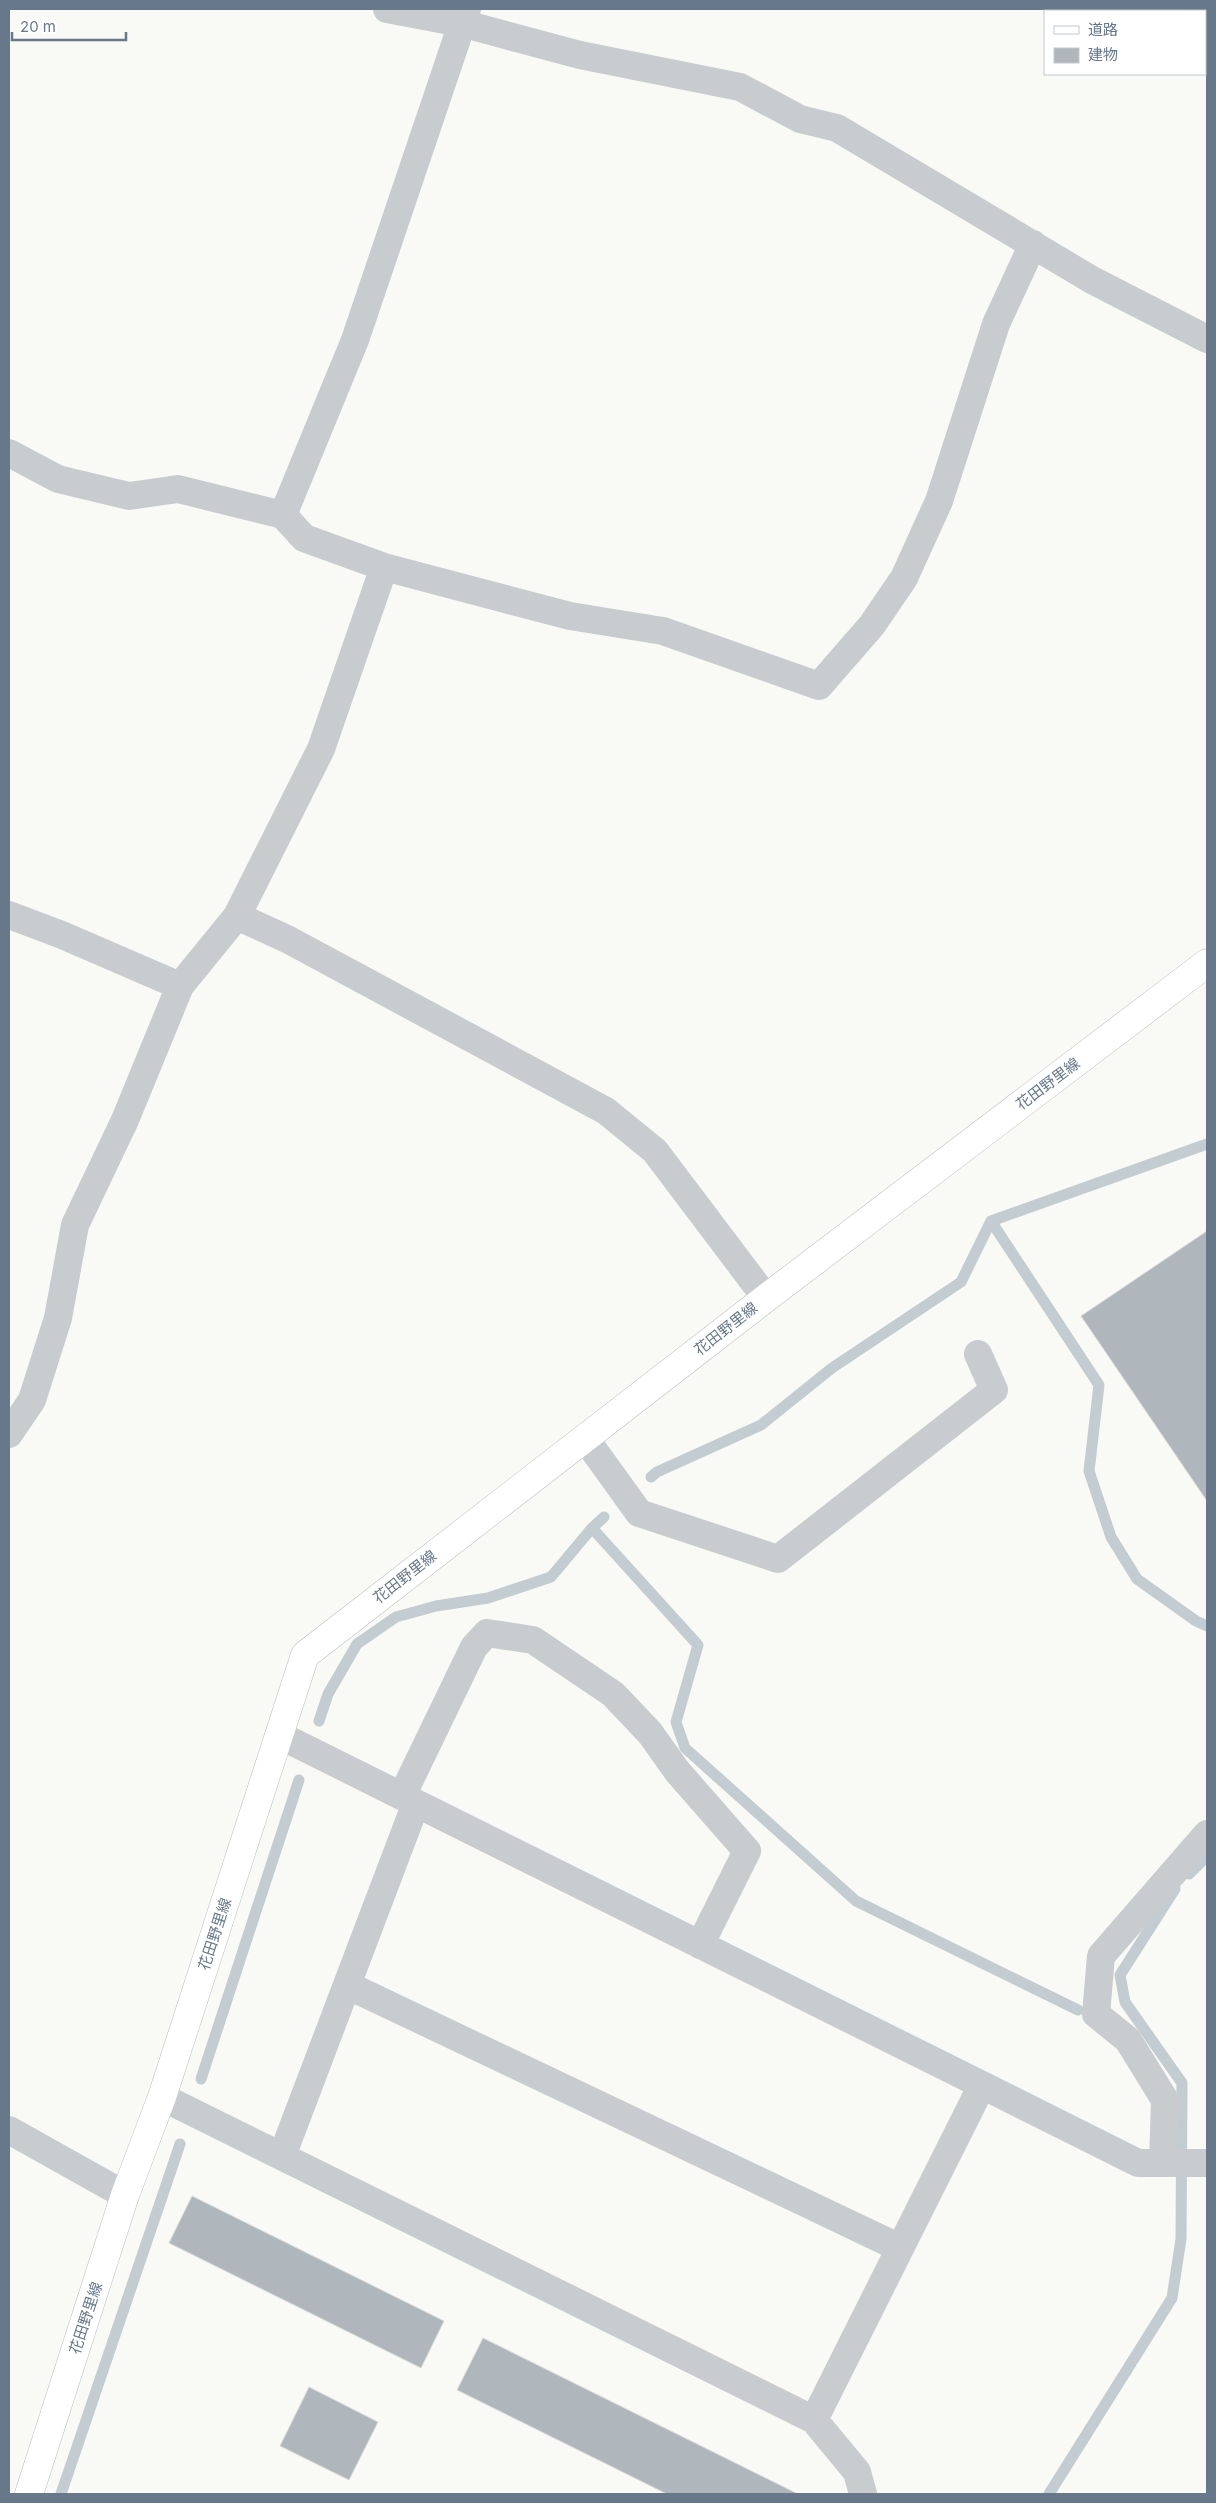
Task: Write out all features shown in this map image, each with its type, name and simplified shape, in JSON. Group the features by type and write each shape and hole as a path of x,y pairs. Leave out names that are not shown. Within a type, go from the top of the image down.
{"main road":[{"name":"花田野里線","path":"29,2494 125,2194 162,2097 305,1655 766,1298 1207,963"}],"street":[{"path":"388,9 464,16 580,55 740,87 800,119 837,128 1092,280 1207,339"},
{"path":"283,515 355,340 464,16"},
{"path":"9,453 58,479 129,496 178,489 283,515 304,538 384,567 570,616 663,631 819,686 872,625 904,578 939,501 996,324 1033,244"},
{"path":"9,1434 32,1400 58,1318 74,1226 125,1120 180,986 237,916 321,749 384,567"},
{"path":"9,914 180,986"},
{"path":"237,916 289,940 606,1111 655,1151 766,1298"},
{"path":"585,1438 639,1513 778,1559 994,1390 978,1354"},
{"path":"282,2156 347,1985 409,1800 474,1647 487,1633 533,1640 613,1694 650,1733 677,1771 747,1851 700,1945"},
{"path":"279,1735 1138,2163 1204,2163"},
{"path":"1163,2163 1165,2100 1128,2040 1096,2014 1101,1956 1207,1834"},
{"path":"347,1985 900,2248"},
{"path":"814,2420 982,2085"},
{"path":"162,2097 814,2420 857,2472 863,2494"},
{"path":"9,2130 125,2194"}],"building":[{"path":"1207,1231 1207,1501 1081,1316"},
{"path":"192,2196 444,2321 421,2368 169,2243"},
{"path":"483,2338 798,2494 667,2494 457,2390"},
{"path":"309,2387 378,2422 349,2480 280,2446"}],"waterway":[{"path":"1207,1144 991,1221 1099,1385 1089,1471 1111,1537 1137,1579 1196,1621 1207,1626"},
{"path":"651,1477 657,1472 761,1425 832,1368 961,1282 991,1221"},
{"path":"319,1721 328,1694 357,1644 396,1617 436,1606 488,1598 551,1577 592,1528 604,1517"},
{"path":"592,1528 698,1645 676,1722 685,1748 856,1901 1078,2010"},
{"path":"201,2079 299,1780"},
{"path":"1189,1874 1207,1856"},
{"path":"1049,2494 1172,2298 1181,2239 1182,2083 1125,2002 1120,1975 1175,1889"},
{"path":"61,2494 180,2144"}]}
